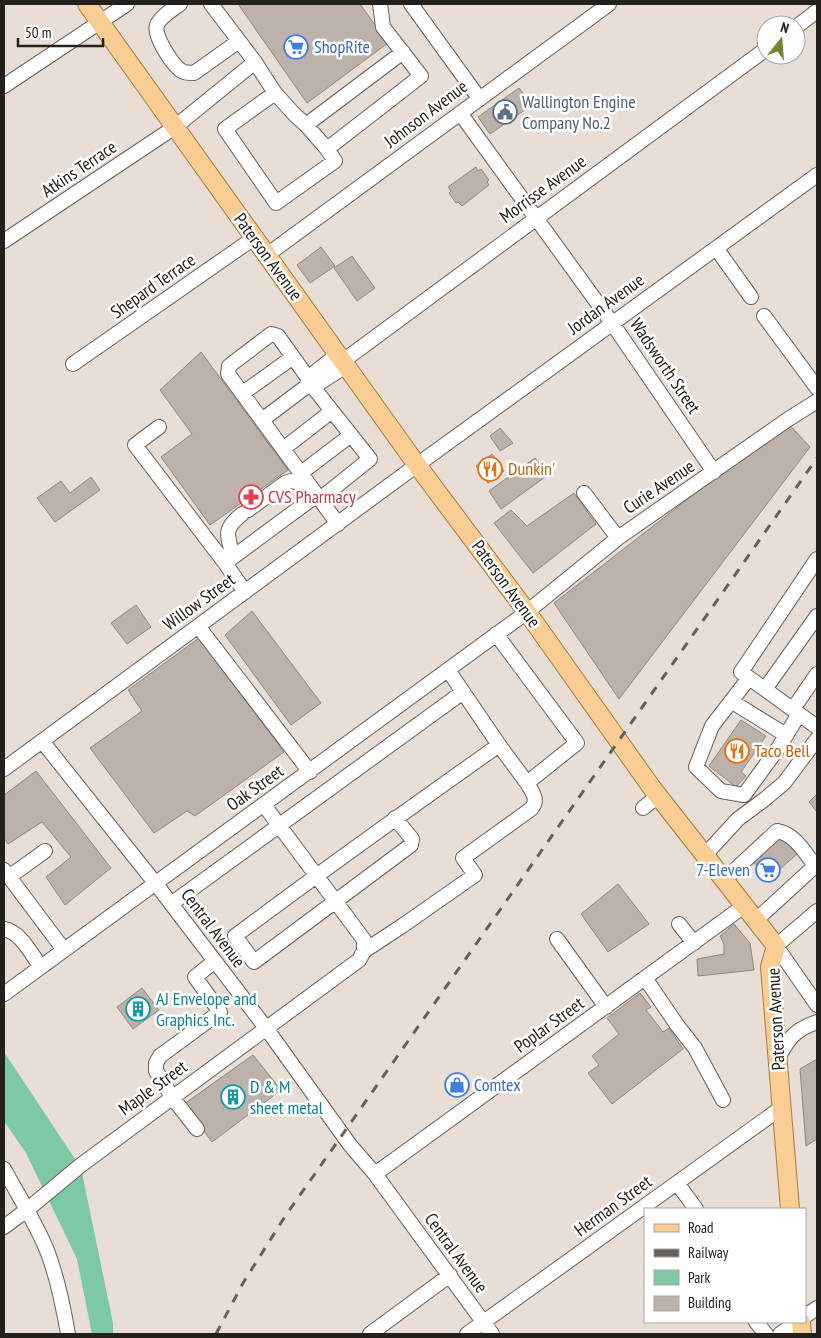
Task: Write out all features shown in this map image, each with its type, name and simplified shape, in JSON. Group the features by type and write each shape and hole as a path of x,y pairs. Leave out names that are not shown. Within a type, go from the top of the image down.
{"main road":[{"name":"Paterson Avenue","path":"87,4 417,465 527,612 658,796 776,946 770,967 790,1208"}],"street":[{"path":"4,86 127,4"},
{"path":"180,4 157,22 155,29 157,38 180,70 186,73 194,73 239,42"},
{"path":"211,4 255,62 275,93 306,125 335,161 276,203 226,129 275,93"},
{"path":"327,149 421,76 384,27 380,4"},
{"path":"411,4 478,98"},
{"name":"Johnson Avenue","path":"267,255 478,98 609,4"},
{"path":"806,20 817,12"},
{"path":"306,125 402,52"},
{"name":"Morrisse Avenue","path":"262,420 756,56"},
{"name":"Atkins Terrace","path":"4,241 175,127 255,62"},
{"name":"Wadsworth Street","path":"460,113 612,323 714,472"},
{"name":"Jordan Avenue","path":"417,465 817,175"},
{"name":"Shepard Terrace","path":"73,364 254,238"},
{"path":"716,248 752,297"},
{"path":"764,316 817,388"},
{"path":"229,560 228,535 232,522 285,483 291,482 312,488 370,459 309,384 278,336 272,334 229,366 228,374 243,393 283,449 312,488 338,524"},
{"path":"243,393 293,357"},
{"name":"Curie Avenue","path":"527,612 618,538 817,401"},
{"path":"283,449 332,411"},
{"path":"159,427 135,445 229,560 244,592"},
{"path":"229,560 312,488 351,435"},
{"name":"Willow Street","path":"4,769 417,465"},
{"path":"584,493 618,538"},
{"path":"817,559 741,672 817,727"},
{"name":"Oak Street","path":"4,994 527,612"},
{"path":"765,689 817,616"},
{"path":"198,626 310,772"},
{"path":"448,670 527,783 577,743 496,634"},
{"path":"749,678 712,726 696,767 721,791 744,795 786,735 796,711 817,674"},
{"path":"172,904 463,692"},
{"path":"731,701 786,735"},
{"path":"705,855 738,819 784,783 817,739"},
{"name":"Central Avenue","path":"42,741 172,904 266,1028 350,1145 375,1174 492,1334"},
{"path":"395,818 412,839 411,845 254,962 235,936 316,875 395,818 499,745"},
{"name":"Maple Street","path":"4,1227 62,1179 359,960 364,950 402,926 474,875 463,858 535,805 536,797 527,783"},
{"path":"643,808 658,796"},
{"path":"264,805 364,940 364,950"},
{"path":"724,880 777,831 785,832 798,843 816,867 755,921"},
{"path":"45,851 6,874 64,950"},
{"name":"Poplar Street","path":"375,1174 744,906"},
{"path":"817,911 776,946 817,1005"},
{"path":"679,924 694,943"},
{"path":"4,929 14,933 20,939 41,968"},
{"path":"557,940 606,1007"},
{"path":"197,1129 172,1097 156,1071 156,1062 160,1056 220,1012 195,977 215,961"},
{"path":"646,978 676,1025 695,1048 723,1100"},
{"path":"777,1060 788,1040 795,1032 817,1022"},
{"name":"Herman Street","path":"467,1334 781,1108"},
{"path":"4,1168 28,1209 46,1249 60,1293 68,1334"},
{"path":"676,1182 695,1208"},
{"path":"370,1334 450,1275"},
{"path":"806,1315 817,1308"},
{"path":"757,1323 766,1334"},
{"path":"780,1334 797,1323"}],"green space":[{"path":"4,1052 81,1168 113,1323 113,1334 92,1334 77,1259 26,1153 4,1121"}],"building":[{"path":"238,4 360,4 388,43 307,103"},
{"path":"519,88 532,105 490,134 478,117"},
{"path":"476,167 478,171 481,169 489,180 487,182 489,185 462,206 458,202 456,203 449,193 451,191 448,187"},
{"path":"321,247 335,266 310,283 297,265"},
{"path":"352,256 375,288 357,301 334,268"},
{"path":"201,352 288,470 210,525 161,457 192,434 160,390"},
{"path":"787,422 810,447 619,699 554,603"},
{"path":"500,428 513,443 500,451 490,436"},
{"name":"Dunkin'","path":"492,454 504,471 488,483 476,466"},
{"path":"535,458 548,475 501,509 489,491"},
{"path":"91,477 100,490 55,522 37,498 61,481 70,493"},
{"path":"574,493 596,524 533,573 494,523 511,510 527,526"},
{"path":"136,605 151,627 127,644 111,623"},
{"path":"252,611 321,703 291,725 225,635"},
{"path":"199,638 284,752 195,816 187,811 154,833 90,748 142,711 128,690"},
{"name":"Taco Bell","path":"741,720 766,736 741,772 746,776 736,787 709,766"},
{"path":"36,771 111,868 65,905 46,877 71,857 42,822 8,844 4,838 4,795"},
{"path":"817,794 817,812 809,802"},
{"path":"778,832 797,854 769,879 751,859"},
{"path":"618,884 649,924 608,952 581,914"},
{"path":"734,924 750,943 754,970 698,976 697,959 724,954 724,944 720,936"},
{"name":"AJ Envelope and Graphics Inc.","path":"142,988 159,1010 133,1029 117,1007"},
{"path":"640,993 651,1007 646,1010 663,1032 669,1028 683,1049 612,1104 588,1073 599,1065 592,1056 619,1034 607,1018"},
{"name":"D & M sheet metal","path":"253,1055 281,1090 212,1142 184,1104"},
{"path":"817,1059 817,1139 806,1146 800,1069"}],"railway":[{"path":"216,1334 243,1283 286,1215 817,458"}],"place":[{"name":"ShopRite","path":"296,47"},
{"name":"Wallington Engine Company No.2","path":"505,112"},
{"name":"Dunkin'","path":"490,469"},
{"name":"CVS Pharmacy","path":"251,497"},
{"name":"Taco Bell","path":"737,751"},
{"name":"7-Eleven","path":"768,870"},
{"name":"AJ Envelope and Graphics Inc.","path":"138,1009"},
{"name":"Comtex","path":"457,1085"},
{"name":"D & M sheet metal","path":"233,1097"}]}
